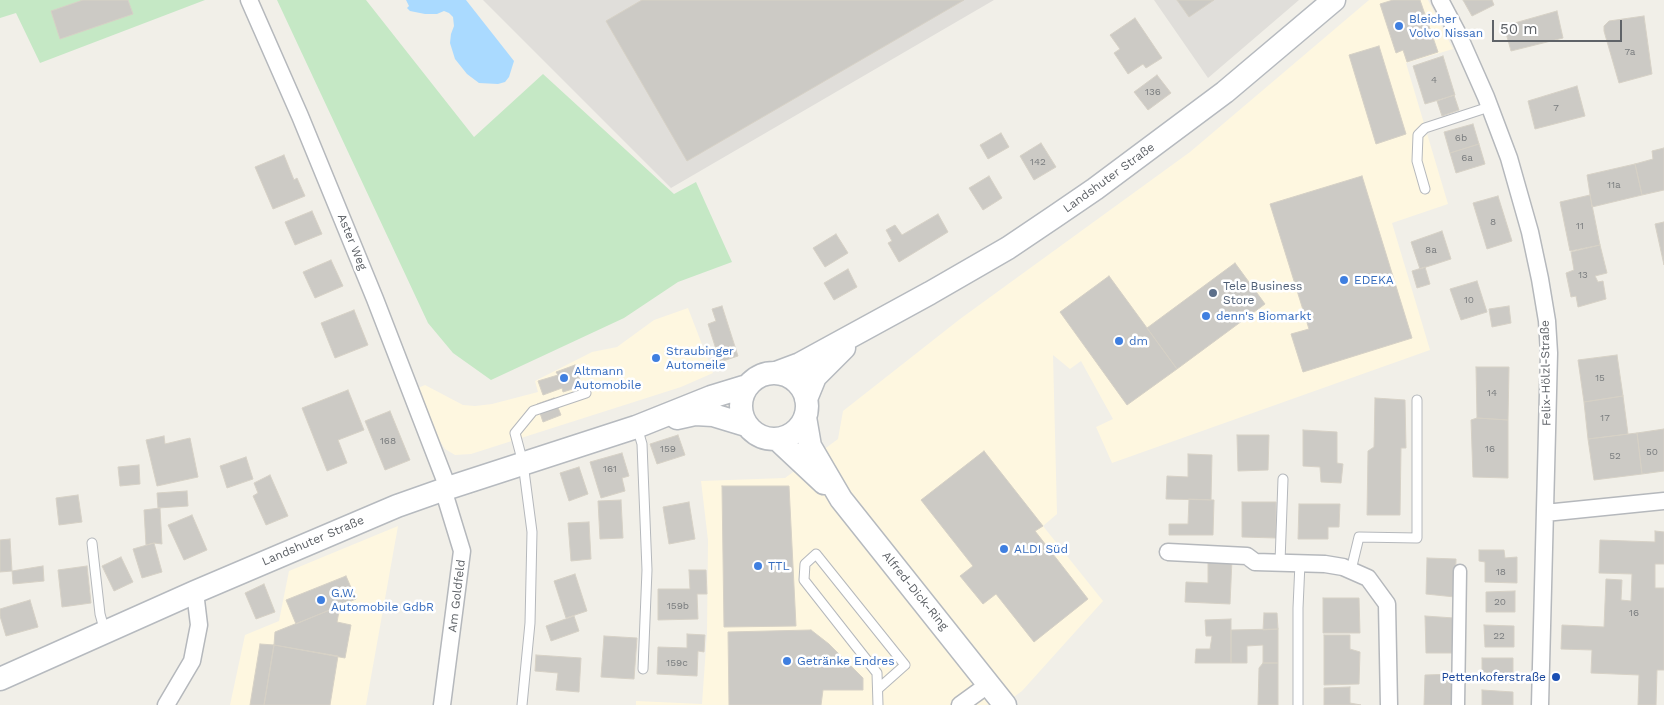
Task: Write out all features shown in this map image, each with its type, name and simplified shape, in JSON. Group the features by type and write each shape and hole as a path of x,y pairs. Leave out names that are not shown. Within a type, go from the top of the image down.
{"main road":[{"name":"Landshuter Straße","path":"776,373 800,364 865,329 1008,248 1095,189 1225,92 1334,0"},
{"name":"Landshuter Straße","path":"805,408 815,376 865,329"},
{"path":"776,373 795,381 802,389 805,408 794,432 777,439 760,436 746,425 742,416 741,405 742,395 748,386 760,376 776,373"},
{"name":"Landshuter Straße","path":"0,680 347,526 446,488 636,427 710,397 748,386"},
{"name":"Alfred-Dick-Ring","path":"805,408 810,446 841,499"},
{"name":"Landshuter Straße","path":"636,427 695,414 713,415 746,425"},
{"name":"Alfred-Dick-Ring","path":"777,439 841,499 1005,705"}],"street":[{"name":"Aster Weg","path":"249,0 300,116 375,299 446,488"},
{"name":"Felix-Hölzl-Straße","path":"1440,0 1459,36 1490,107 1509,158 1530,232 1540,279 1546,321 1548,353 1540,705"},
{"name":"Am Goldfeld","path":"442,705 462,551 446,488"},
{"path":"1545,513 1664,500"},
{"path":"1168,552 1247,556 1254,562 1343,566 1368,578 1387,604 1389,705"},
{"path":"1458,705 1460,571"},
{"path":"166,705 192,661 199,625 195,592"},
{"path":"960,705 989,684"}],"lane":[{"path":"1425,189 1417,161 1418,134 1425,128 1490,107"},
{"path":"522,705 530,623 532,532 523,463 515,433 533,411 586,393"},
{"path":"1351,570 1359,538 1417,538 1417,400"},
{"path":"636,427 642,444 647,570 643,669"},
{"path":"1280,562 1283,479"},
{"path":"92,543 100,614 105,632"},
{"path":"878,689 905,665 816,554 805,564 804,580 877,672 878,705"},
{"path":"1298,705 1300,563"}],"shaded area":[{"path":"483,0 994,0 671,188"},
{"path":"1154,0 1299,0 1208,78"},
{"path":"1369,0 1428,0 1453,49 1406,63 1448,204 1392,223 1430,350 1112,463 1096,427 1113,419 1081,361 1070,369 1053,355 1057,514 1043,526 1103,601 1022,691 1003,705 636,705 636,701 702,704 707,633 708,540 701,481 785,478 838,439 843,411 960,319 1190,152"},
{"path":"688,308 713,373 681,387 471,454 455,455 445,449 439,440 418,388 425,385 463,405 475,406 492,404 538,392 535,381 592,352 617,347 654,320"},
{"path":"398,526 366,705 230,705 245,635 279,621 289,571"}],"green space":[{"path":"0,0 205,0 40,63 16,13 0,18"},
{"path":"277,0 366,0 474,137 543,74 674,194 696,182 732,262 678,282 624,318 491,380 453,353 428,323"}],"water":[{"path":"406,0 466,0 514,61 509,77 505,82 498,84 479,83 467,74 455,59 450,43 454,26 453,17 444,11 437,14 425,14 410,11 407,8 409,6"}],"building":[{"path":"83,0 128,0 133,14 60,39 51,11"},
{"path":"642,0 964,0 687,161 606,21"},
{"path":"1177,0 1214,0 1189,17"},
{"path":"1393,0 1420,0 1438,52 1407,62 1403,50 1396,53 1380,4"},
{"path":"1463,0 1492,0 1494,5 1472,16"},
{"path":"1557,11 1563,38 1511,51 1504,26"},
{"path":"1644,16 1652,74 1619,83 1604,26 1609,21"},
{"path":"1135,18 1162,58 1146,68 1143,64 1128,74 1114,53 1120,49 1110,35"},
{"path":"1379,46 1406,134 1376,144 1349,55"},
{"path":"1443,56 1455,95 1425,104 1413,66"},
{"path":"1157,75 1171,93 1148,110 1134,92"},
{"path":"1577,86 1585,116 1535,129 1528,101"},
{"path":"1454,95 1459,110 1442,116 1437,101"},
{"path":"1473,124 1479,144 1450,153 1444,132"},
{"path":"1001,133 1009,147 988,159 980,145"},
{"path":"1041,143 1056,167 1034,180 1020,156"},
{"path":"1479,144 1485,164 1456,173 1450,153"},
{"path":"1664,148 1664,190 1642,195 1635,164 1653,159 1652,151"},
{"path":"284,155 294,180 297,178 305,196 273,209 255,167"},
{"path":"1635,164 1642,195 1592,207 1587,175"},
{"path":"989,176 1002,198 983,210 969,188"},
{"name":"EDEKA","path":"1362,176 1412,338 1303,372 1291,334 1309,329 1270,204"},
{"path":"1590,195 1600,245 1570,251 1560,202"},
{"path":"1498,196 1512,241 1487,249 1473,203"},
{"path":"312,211 322,234 295,245 285,222"},
{"path":"938,214 948,232 899,262 888,243 892,241 886,230 895,225 902,235"},
{"path":"1664,222 1664,265 1655,224"},
{"path":"1442,231 1451,259 1420,269 1411,242"},
{"path":"836,234 848,253 825,267 813,248"},
{"path":"1600,245 1607,273 1595,276 1598,282 1603,281 1606,299 1578,307 1576,296 1571,297 1566,273 1574,270 1571,252"},
{"path":"331,260 343,286 315,298 303,272"},
{"name":"denn's Biomarkt","path":"1235,263 1265,304 1177,369 1147,328"},
{"path":"1425,267 1430,284 1417,288 1412,271"},
{"path":"848,269 857,287 834,300 824,283"},
{"name":"dm","path":"1109,276 1177,369 1127,405 1060,312"},
{"path":"1477,281 1487,312 1461,320 1450,289"},
{"path":"722,306 738,356 720,362 708,324 716,321 712,309"},
{"path":"1509,306 1511,323 1492,327 1489,309"},
{"path":"354,310 368,345 335,358 321,323"},
{"path":"1617,355 1623,396 1584,402 1578,360"},
{"name":"Altmann Automobile","path":"575,365 582,386 563,392 562,388 543,395 538,381 558,375 556,372"},
{"path":"1476,367 1509,367 1508,420 1477,418"},
{"path":"348,390 364,430 338,440 347,463 327,471 302,408"},
{"path":"1623,396 1628,434 1588,439 1584,402"},
{"path":"554,398 561,415 543,422 537,404"},
{"path":"1375,398 1405,400 1406,448 1401,448 1400,515 1367,515 1368,451 1374,447"},
{"path":"390,411 410,460 385,470 365,421"},
{"path":"1477,418 1508,420 1508,478 1473,477 1471,420"},
{"path":"1664,429 1664,471 1642,474 1637,433"},
{"path":"1303,430 1337,432 1337,463 1343,464 1341,483 1321,482 1320,467 1303,466"},
{"path":"1637,433 1642,474 1594,480 1588,439"},
{"path":"678,435 685,455 657,464 650,444"},
{"path":"1237,435 1269,435 1268,470 1238,471"},
{"path":"164,436 165,444 190,438 198,477 157,486 146,440"},
{"name":"ALDI Süd","path":"984,451 1043,526 1035,531 1088,599 1034,642 996,594 983,604 960,576 973,566 921,500"},
{"path":"622,453 629,476 622,478 625,491 601,498 590,462"},
{"path":"1188,454 1212,455 1211,500 1166,499 1167,476 1188,477"},
{"path":"246,457 253,479 227,488 220,466"},
{"path":"139,465 140,484 120,486 118,467"},
{"path":"579,467 588,494 569,501 560,473"},
{"path":"270,475 288,516 266,525 253,496 258,493 254,483"},
{"name":"TTL","path":"722,486 789,486 796,626 724,627"},
{"path":"187,491 188,506 158,508 157,493"},
{"path":"78,495 82,522 59,525 56,498"},
{"path":"1189,499 1214,500 1213,535 1169,535 1169,524 1188,524"},
{"path":"621,500 623,538 600,539 598,501"},
{"path":"689,502 695,539 669,544 663,507"},
{"path":"1242,502 1276,502 1276,538 1242,537"},
{"path":"1299,504 1340,504 1339,527 1328,527 1328,539 1298,539"},
{"path":"160,508 162,544 146,545 144,510"},
{"path":"192,515 207,550 184,560 168,525"},
{"path":"589,522 591,559 571,561 568,523"},
{"path":"1655,531 1664,532 1664,564 1655,564 1655,588 1664,588 1664,670 1657,670 1656,705 1638,705 1639,675 1591,673 1592,650 1561,649 1562,625 1604,627 1606,579 1622,580 1621,600 1631,601 1632,574 1599,573 1600,540 1655,542"},
{"path":"10,539 12,571 0,572 0,540"},
{"path":"154,543 162,572 142,578 133,549"},
{"path":"1479,550 1504,550 1505,558 1517,557 1517,583 1485,582 1485,562 1479,561"},
{"path":"121,557 133,582 114,591 102,566"},
{"path":"1208,558 1232,559 1230,604 1185,602 1186,582 1208,583"},
{"path":"1427,558 1456,559 1455,597 1426,594"},
{"path":"43,566 44,581 13,584 12,571"},
{"path":"87,566 91,603 62,607 58,570"},
{"path":"689,570 706,570 707,594 697,594 698,619 658,620 658,589 690,589"},
{"path":"575,574 587,611 566,618 554,581"},
{"name":"G.W. Automobile GdbR","path":"346,576 356,599 296,624 286,600"},
{"path":"264,584 275,612 256,619 245,593"},
{"path":"1515,591 1515,612 1486,612 1486,592"},
{"path":"1323,598 1359,598 1360,633 1323,633"},
{"path":"30,600 38,627 6,636 0,616 0,609"},
{"path":"340,606 337,622 351,625 345,658 274,645 275,632"},
{"path":"1264,613 1277,613 1278,629 1263,630"},
{"path":"574,616 579,631 551,641 546,626"},
{"path":"1425,616 1454,618 1453,653 1426,653"},
{"path":"1231,619 1231,663 1195,663 1196,649 1210,649 1212,636 1206,636 1205,620"},
{"path":"1484,625 1514,626 1514,647 1485,647"},
{"path":"1278,629 1278,663 1263,663 1263,645 1247,646 1247,663 1231,663 1231,630"},
{"name":"Getränke Endres","path":"811,630 829,644 863,678 863,690 823,690 821,705 729,705 728,632"},
{"path":"687,634 705,635 704,652 698,651 697,676 657,674 658,647 687,648"},
{"path":"1324,635 1350,635 1350,649 1360,652 1359,684 1324,685"},
{"path":"604,636 637,638 634,679 601,677"},
{"path":"260,644 274,645 264,705 250,705"},
{"path":"274,645 338,656 330,705 264,705"},
{"path":"536,655 581,658 579,692 556,690 558,673 535,671"},
{"path":"1482,658 1513,658 1513,679 1482,679"},
{"path":"1263,663 1278,663 1278,705 1258,705 1259,668"},
{"path":"1453,674 1453,705 1424,705 1425,675"},
{"path":"1350,687 1350,703 1361,705 1324,705 1324,688"},
{"path":"1482,690 1513,692 1513,705 1482,705"}],"place":[{"name":"Bleicher Volvo Nissan","path":"1399,26"},
{"name":"EDEKA","path":"1344,280"},
{"name":"Tele Business Store","path":"1213,293"},
{"name":"denn's Biomarkt","path":"1206,316"},
{"name":"dm","path":"1119,341"},
{"name":"Straubinger Automeile","path":"656,358"},
{"name":"Altmann Automobile","path":"564,378"},
{"name":"ALDI Süd","path":"1004,549"},
{"name":"TTL","path":"758,566"},
{"name":"G.W. Automobile GdbR","path":"321,600"},
{"name":"Getränke Endres","path":"787,661"},
{"name":"Pettenkoferstraße","path":"1556,677"}]}
